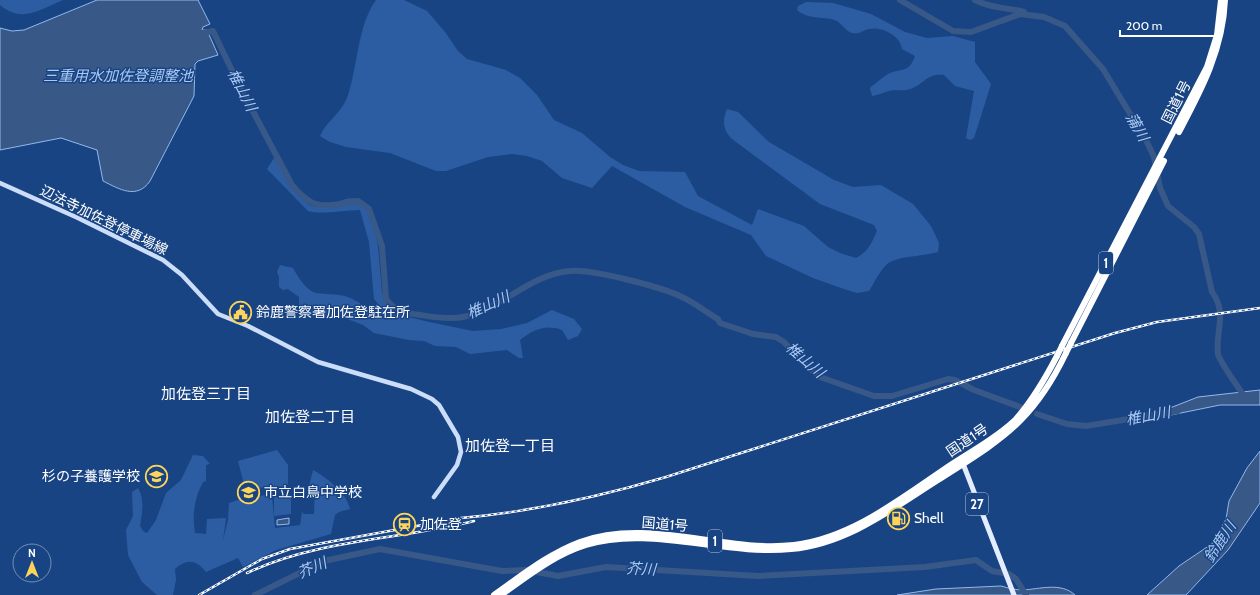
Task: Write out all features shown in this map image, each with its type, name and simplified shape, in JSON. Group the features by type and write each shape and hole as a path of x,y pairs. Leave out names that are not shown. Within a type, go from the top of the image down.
{"highway":[{"name":"国道1号","path":"1160,165 1207,67 1217,35 1221,0"},
{"name":"国道1号","path":"962,461 1015,420 1035,395 1212,67 1221,38 1225,0"},
{"name":"国道1号","path":"501,595 546,559 580,542 607,536 638,534 760,550 790,549 814,546 841,537 865,525 1007,433 1026,415 1047,388 1066,353 1151,181"},
{"name":"国道1号","path":"494,595 557,557 582,546 610,540 679,540"}],"main road":[{"name":"辺法寺加佐登停車場線","path":"0,183 78,218 162,260 182,275 218,314 248,326 318,362 411,390 432,399 439,405 458,437 461,452 456,465 434,497"},
{"name":"27","path":"962,461 1014,595"}],"shaded area":[{"path":"0,0 63,0 39,11 16,14 8,11 0,5"},
{"path":"376,0 404,0 427,11 445,32 458,51 467,59 506,70 520,78 537,95 554,120 582,133 610,157 623,165 639,171 685,172 698,196 752,225 758,209 804,226 828,247 856,258 867,250 877,231 874,225 820,204 732,139 724,125 724,117 727,109 738,112 769,142 834,180 853,187 881,185 913,204 931,226 939,243 938,252 902,258 888,263 869,291 857,293 813,278 766,256 751,235 685,207 612,166 592,188 562,178 542,161 527,156 512,154 488,157 446,171 436,171 390,153 346,147 330,142 320,136 347,98 351,86 361,35 370,10"},
{"path":"806,2 833,3 871,14 905,32 927,38 953,36 975,42 975,62 991,84 974,138 970,140 966,138 974,91 955,86 944,75 938,75 929,77 908,90 894,90 872,96 870,88 872,86 890,73 909,66 915,56 902,49 901,44 895,36 880,29 874,28 852,33 847,31 835,20 811,17 797,10 798,6"},
{"path":"274,158 297,192 307,203 312,206 328,206 343,200 357,199 364,203 371,211 378,247 382,293 386,302 397,314 473,331 501,329 527,323 552,310 574,319 582,329 578,336 568,340 562,330 556,328 545,328 530,333 520,340 523,358 519,358 507,350 470,354 456,347 435,346 424,341 409,340 374,333 363,325 345,318 339,313 333,313 321,318 299,307 299,297 288,289 283,290 279,287 279,277 277,272 280,265 293,268 304,285 313,292 344,296 370,308 377,308 379,305 374,299 369,242 360,210 327,212 308,211 267,169"},
{"path":"277,450 288,465 288,484 285,487 245,488 238,461"},
{"path":"193,455 203,456 210,464 206,465 206,481 203,482 200,488 196,501 194,514 195,533 206,534 207,519 226,518 223,540 228,520 229,503 244,498 266,495 267,497 272,497 275,528 300,525 302,512 304,514 314,514 315,489 309,486 313,470 330,481 340,491 350,509 339,512 335,515 331,534 276,550 243,567 238,558 206,572 195,563 183,563 175,569 176,580 173,595 157,595 142,582 128,555 126,530 133,516 132,492 138,488 142,497 142,516 140,526 144,532 147,533 156,520 166,493 181,480"},
{"path":"274,497 291,497 291,514 274,516"}],"water":[{"name":"三重用水加佐登調整池","path":"97,0 198,0 210,24 203,27 202,30 207,30 218,55 198,61 195,64 194,96 150,181 145,187 139,190 121,190 103,181 97,150 61,138 0,150 0,28 12,31 24,30"},
{"path":"1260,390 1260,405 1220,405 1171,415 1170,408 1198,397"},
{"name":"鈴鹿川","path":"1260,451 1260,503 1228,550 1186,595 1147,595 1179,566 1213,543 1226,519 1229,501 1247,468"},
{"path":"289,518 289,524 277,525 277,520"},
{"path":"1001,586 1023,590 1057,587 1069,591 1075,595 897,595 936,589"}],"waterway":[{"name":"蒲川","path":"900,0 953,31 971,32 1020,14 1044,17 1065,26 1103,69 1147,142 1154,157 1160,188 1168,206 1194,227 1199,234 1212,292 1219,307 1219,358 1246,399"},
{"path":"975,0 993,6 1024,12"},
{"name":"椎山川","path":"202,33 213,31 238,83 296,190 311,202 316,204 334,205 358,201 369,209 382,246 386,299 389,303 401,311 442,318 463,317 491,307 542,278 570,271 594,273 659,288 687,299 718,319 720,323 753,334 776,337 784,342 801,361 820,377 874,396 892,396 948,379 955,380 974,390 1020,407"},
{"name":"椎山川","path":"1037,414 1067,424 1086,426 1178,411"},
{"name":"芥川","path":"255,595 324,561 380,549 502,571 526,570 558,576 606,567 758,576 925,567 976,560 992,571 1009,574 1016,579 1026,595"}],"railway":[{"path":"199,595 262,559 290,549 461,518 512,512 616,491 666,477 1115,333 1157,322 1260,308"},
{"path":"247,573 302,553 359,541 474,521"}],"place":[{"name":"鈴鹿警察署加佐登駐在所","path":"240,312"},
{"name":"杉の子養護学校","path":"156,476"},
{"name":"市立白鳥中学校","path":"249,492"},
{"name":"Shell","path":"898,518"},
{"name":"加佐登","path":"405,524"}],"district":[{"name":"加佐登三丁目","path":"206,394"},
{"name":"加佐登二丁目","path":"310,417"},
{"name":"加佐登一丁目","path":"510,446"}]}
